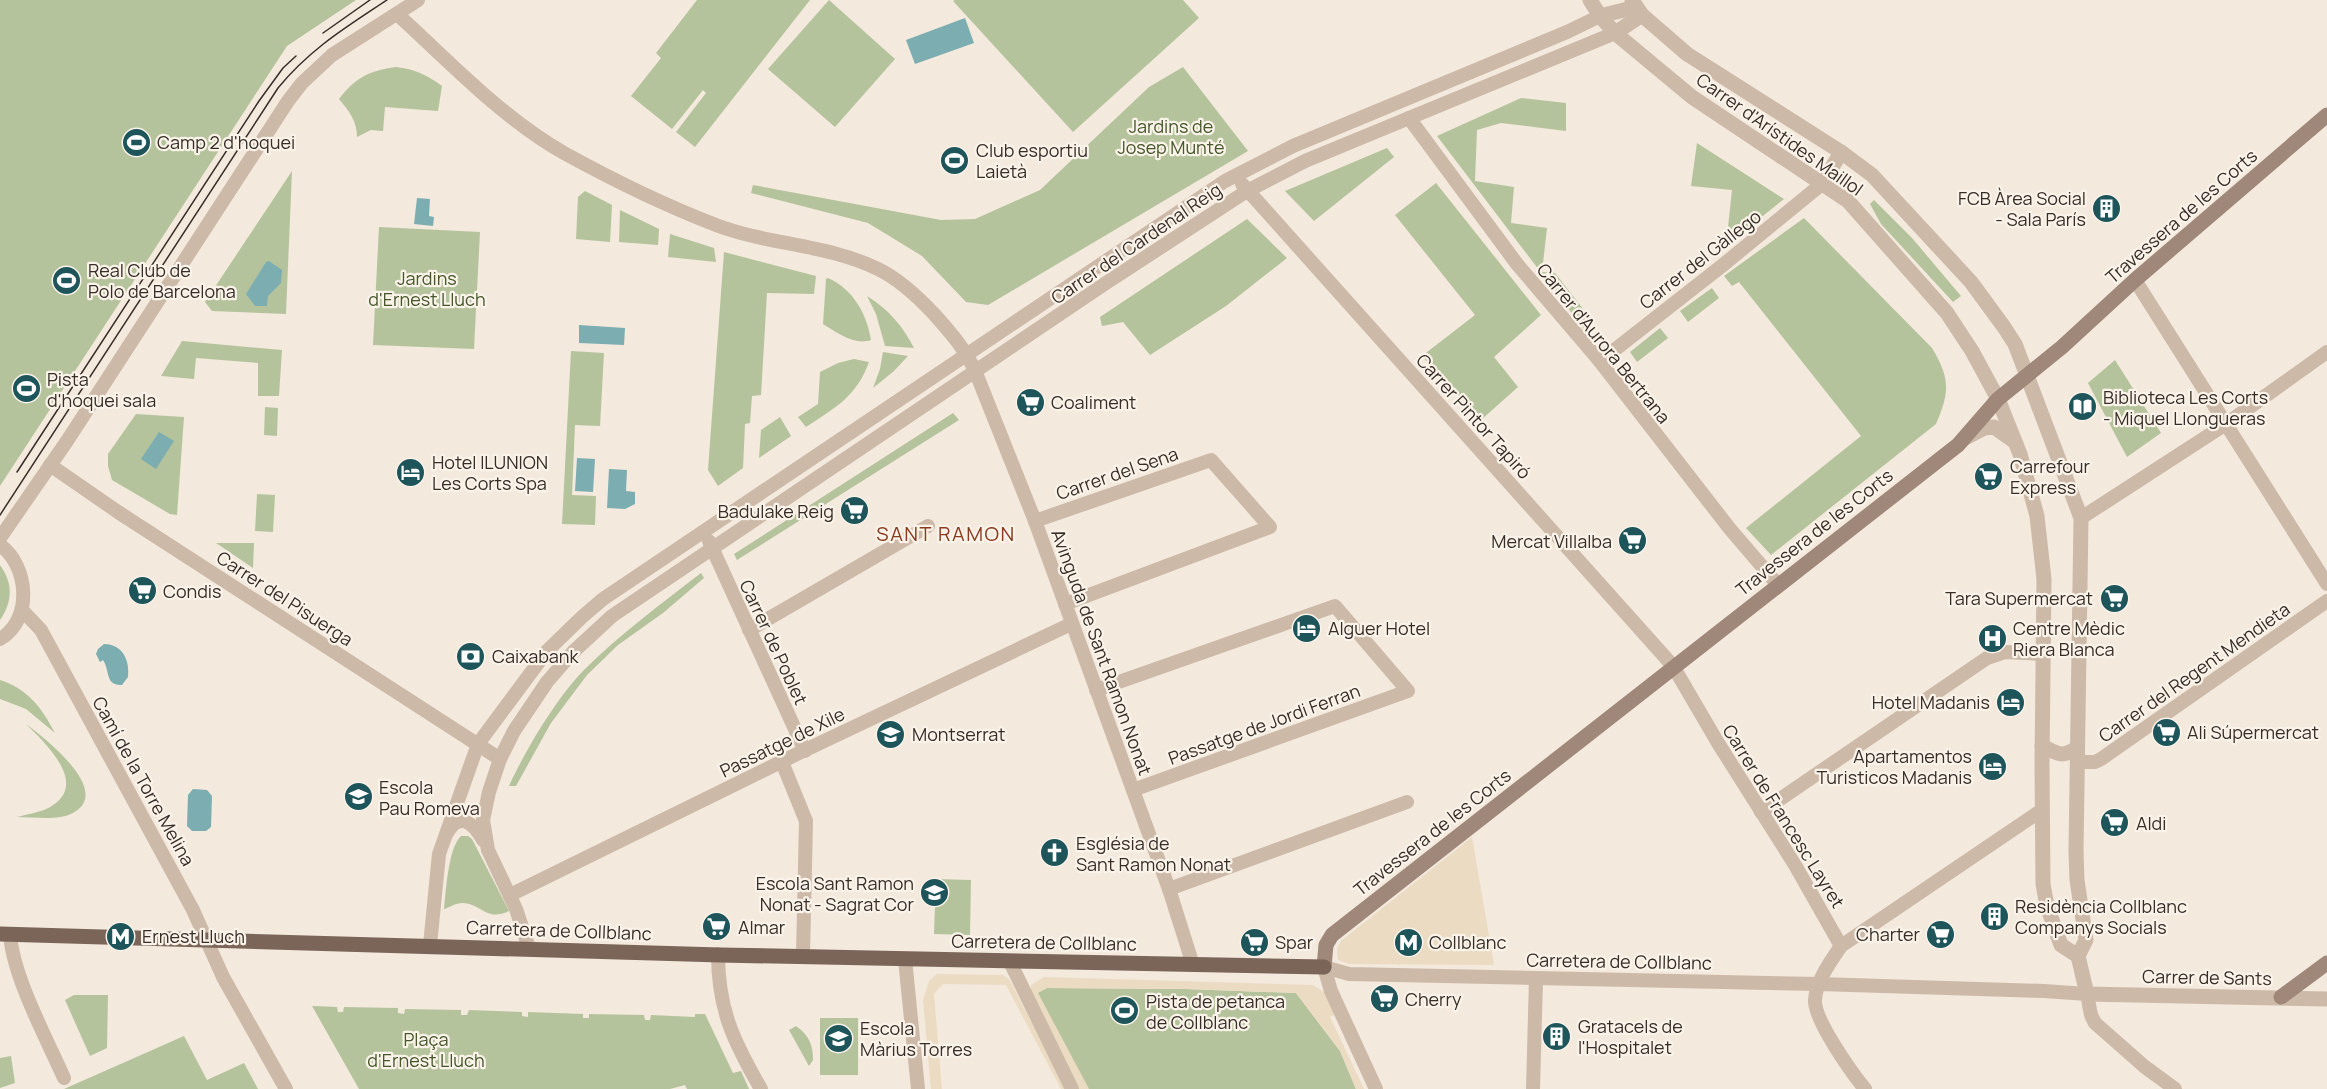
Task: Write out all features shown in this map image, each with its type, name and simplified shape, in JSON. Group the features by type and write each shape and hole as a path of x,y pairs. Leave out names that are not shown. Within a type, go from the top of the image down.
{"main road":[{"name":"Travessera de les Corts","path":"1324,968 1326,945 1332,935 1967,437 1998,399 2028,376 2135,280 2327,115"},
{"name":"Carretera de Collblanc","path":"5,934 1010,962 1324,968"},
{"path":"2281,998 2327,963"}],"street":[{"path":"0,538 288,101 302,83 332,55 418,0"},
{"name":"Carrer d'Arístides Maillol","path":"1590,0 1615,33 1692,97 1848,201 1947,313 1968,344 1998,399 2015,441 2037,516 2042,548 2042,810 2045,899 2061,945 2078,956"},
{"path":"1600,16 1637,7"},
{"path":"1615,33 1637,7"},
{"name":"Carrer d'Arístides Maillol","path":"1637,7 1673,43 1701,64 1840,152 1877,180 1971,282 2004,327 2028,376 2081,518"},
{"name":"Avinguda de Sant Ramon Nonat","path":"397,14 502,111 563,152 630,187 717,226 855,260 879,269 902,284 968,354 1035,521 1169,889 1193,965"},
{"name":"Carrer del Cardenal Reig","path":"430,945 439,854 478,744 547,651 582,617 616,590 1235,176 1293,146 1567,32 1600,16"},
{"name":"Carrer del Cardenal Reig","path":"488,850 483,820 489,792 500,759 514,731 547,682 587,638 635,600 976,373 1106,283 1247,191 1305,161 1615,33"},
{"name":"Carrer d'Aurora Bertrana","path":"1409,118 1516,264 1598,359 1730,529 1778,585"},
{"path":"1823,183 1840,152"},
{"name":"Carrer Pintor Tapiró","path":"1235,176 1673,666"},
{"name":"Carrer del Gàllego","path":"1598,359 1617,348 1723,266 1823,183"},
{"path":"2135,280 2327,584"},
{"path":"2175,1089 2145,1067 2095,1023 2091,1016 2078,956 2086,939 2077,880 2081,518 2226,424 2327,352"},
{"path":"1967,437 1984,428 1994,427 2015,441"},
{"name":"Carrer del Sena","path":"1035,521 1211,460 1270,527 1065,604"},
{"name":"Carrer del Pisuerga","path":"50,465 500,759"},
{"path":"748,630 928,525"},
{"path":"704,531 713,548"},
{"path":"0,545 17,565 23,583 22,610 16,625 0,639"},
{"name":"Carrer de Poblet","path":"713,548 748,630 805,751"},
{"name":"Carrer del Regent Mendieta","path":"2077,755 2095,762 2101,759 2327,601"},
{"name":"Passatge de Jordi Ferran","path":"1096,690 1335,606 1408,690 1133,790"},
{"name":"Camí de la Torre Melina","path":"22,610 41,630 135,800 208,940 223,977 286,1089"},
{"name":"Passatge de Xile","path":"510,895 1071,624"},
{"path":"1761,812 1987,658 2005,652 2043,654"},
{"name":"Carrer de Francesc Layret","path":"1673,666 1825,915 1841,946"},
{"path":"2042,746 2062,755 2077,755"},
{"path":"782,762 806,821 803,956"},
{"path":"1169,889 1407,802"},
{"path":"1865,1089 1838,1050 1816,1011 1814,1002 1819,984 1841,946 2042,810"},
{"name":"Carrer del Cardenal Reig","path":"444,840 450,829 458,823 466,821 476,826 510,895 529,948"},
{"path":"5,934 18,971 64,1078"},
{"path":"718,954 724,1014 744,1061 761,1089"},
{"path":"905,958 918,1089"},
{"path":"1010,962 1072,1089"},
{"path":"1324,968 1331,991 1376,1089"},
{"name":"Carretera de Collblanc","path":"1324,968 1349,974 1819,984 2037,990 2087,994"},
{"path":"1533,1089 1536,979"},
{"name":"Carrer de Sants","path":"2087,994 2327,999"}],"green space":[{"name":"Real Club de Polo de Barcelona","path":"0,0 356,0 287,46 0,486"},
{"path":"697,0 810,0 695,147 676,132 706,93 703,90 672,129 631,96 661,58 656,53"},
{"path":"829,0 895,59 835,127 768,69"},
{"path":"1183,0 1199,18 1073,132 953,1"},
{"path":"396,67 420,73 442,86 438,111 385,107 383,131 371,130 357,137 354,121 339,99 351,85 364,76"},
{"name":"Jardins de Josep Munté","path":"1183,67 1248,151 988,305 966,302 922,256 868,223 751,193 753,185 941,220 975,219 1040,190 1149,87"},
{"path":"1521,98 1566,103 1566,131 1501,123 1477,130 1475,181 1514,187 1511,223 1547,228 1542,272 1555,273 1594,323 1587,333 1437,136"},
{"path":"1697,143 1784,199 1739,235 1728,227 1732,190 1691,186"},
{"path":"1387,148 1394,157 1314,221 1285,191"},
{"path":"292,171 286,314 212,311 205,302"},
{"path":"1436,183 1541,315 1494,357 1518,387 1481,420 1422,356 1475,315 1395,215"},
{"path":"585,191 612,205 610,242 576,239 578,197"},
{"path":"1874,200 1912,238 1961,296 1953,302 1881,224 1870,204"},
{"path":"620,210 659,229 658,245 619,242"},
{"path":"1804,218 1932,348 1945,377 1946,394 1936,424 1771,555 1746,528 1861,436 1739,282 1732,286 1724,276"},
{"path":"1247,219 1287,258 1226,306 1150,355 1123,322 1102,326 1100,317"},
{"name":"Jardins d'Ernest Lluch","path":"379,227 480,232 474,349 373,345"},
{"path":"670,234 714,248 716,262 668,257"},
{"path":"724,252 816,276 814,294 767,293 761,395 752,396 750,423 745,424 743,468 718,486 708,470"},
{"path":"828,278 845,289 857,303 866,321 871,340 852,340 823,324 826,279"},
{"path":"1712,288 1719,298 1688,322 1680,311"},
{"path":"867,296 894,319 914,348 885,346 876,314"},
{"path":"1660,328 1668,338 1637,362 1630,352"},
{"path":"182,341 282,350 279,396 258,396 258,363 196,358 194,379 161,376"},
{"path":"571,351 604,353 600,426 575,425 572,495 596,496 595,525 562,524"},
{"path":"883,352 908,356 873,388 880,369"},
{"path":"854,359 869,362 858,384 836,407 806,427 798,417 818,404 820,372 838,363"},
{"path":"2115,360 2161,433 2127,457 2088,383"},
{"path":"265,407 278,408 277,436 264,435"},
{"path":"953,413 959,420 737,560 734,554"},
{"path":"136,414 184,417 177,515 170,514 112,480 108,466 108,454"},
{"path":"780,417 791,436 759,458 761,430"},
{"path":"257,494 275,495 273,532 255,531"},
{"path":"216,543 254,543 253,568"},
{"path":"0,565 10,592 7,606 0,620"},
{"path":"701,573 704,578 663,613 618,645 587,675 551,723 516,786 509,786 542,725 574,681 626,632"},
{"path":"0,680 19,689 33,700 55,733 26,709 0,699"},
{"path":"26,724 59,752 81,779 85,792 83,803 73,813 53,818 17,817 41,811 53,805 63,796 66,785 65,774 52,751"},
{"path":"461,836 468,836 472,839 509,911 495,915 489,914 463,903 444,909 450,860"},
{"path":"936,879 971,880 970,935 934,934"},
{"path":"1047,988 1296,993 1340,1051 1356,1089 1085,1089 1035,994"},
{"path":"74,995 108,995 107,1048 90,1056 65,1000"},
{"name":"Plaça d'Ernest Lluch","path":"312,1006 337,1007 338,1012 343,1012 344,1007 398,1008 398,1013 404,1014 405,1009 461,1010 461,1015 467,1015 469,1010 522,1012 522,1016 528,1017 528,1012 583,1014 583,1018 589,1018 589,1014 644,1015 645,1020 650,1020 651,1015 695,1017 695,1014 705,1014 733,1073 741,1071 749,1089 687,1089 685,1085 670,1089 359,1089"},
{"path":"820,1018 858,1018 858,1075 820,1075"},
{"path":"796,1026 804,1033 811,1045 813,1060 809,1066 789,1030"},
{"path":"184,1036 207,1080 244,1063 258,1089 64,1089"},
{"path":"11,1056 15,1083 0,1088 0,1058"}],"shaded area":[{"path":"1472,837 1494,965 1349,964 1338,960 1337,949 1341,941"},
{"path":"937,974 1003,975 1009,979 1066,1089 1061,1089 1006,985 943,984 934,994 942,1089 931,1089 923,1000 929,981"},
{"path":"1044,977 1313,985 1326,993 1336,1014 1330,1017 1364,1089 1356,1089 1340,1051 1296,993 1047,988 1038,993 1089,1089 1079,1089 1030,994 1031,985"}],"water":[{"path":"965,18 974,43 915,64 906,40"},
{"path":"417,198 430,199 429,216 434,217 433,226 414,224"},
{"path":"269,261 282,270 281,283 268,296 267,306 255,306 246,294 266,262"},
{"path":"579,325 625,328 624,345 579,343"},
{"path":"159,432 174,441 156,469 141,459"},
{"path":"577,458 595,459 593,492 575,491"},
{"path":"609,469 627,470 626,491 635,492 635,504 625,509 607,508"},
{"path":"104,644 116,647 124,654 128,665 128,677 122,685 117,685 110,680 103,660 100,662 96,654"},
{"path":"193,789 207,790 212,796 211,827 206,831 192,831 187,826 188,795"}],"tram line":[{"path":"323,33 370,0"},
{"path":"0,515 278,88 315,50 387,0"},
{"path":"17,472 259,101 283,68 296,56"}],"place":[{"name":"Camp 2 d'hoquei","path":"136,142"},
{"name":"Club esportiu Laietà","path":"955,160"},
{"name":"FCB Àrea Social - Sala París","path":"2107,208"},
{"name":"Real Club de Polo de Barcelona","path":"67,280"},
{"name":"Pista d'hoquei sala","path":"26,389"},
{"name":"Coaliment","path":"1030,402"},
{"name":"Biblioteca Les Corts - Miquel Llongueras","path":"2082,407"},
{"name":"Hotel ILUNION Les Corts Spa","path":"411,472"},
{"name":"Carrefour Express","path":"1989,476"},
{"name":"Badulake Reig","path":"855,511"},
{"name":"Mercat Villalba","path":"1633,541"},
{"name":"Condis","path":"142,591"},
{"name":"Tara Supermercat","path":"2114,598"},
{"name":"Alguer Hotel","path":"1307,628"},
{"name":"Centre Mèdic Riera Blanca","path":"1992,638"},
{"name":"Caixabank","path":"471,656"},
{"name":"Hotel Madanis","path":"2011,702"},
{"name":"Ali Súpermercat","path":"2166,732"},
{"name":"Montserrat","path":"891,734"},
{"name":"Apartamentos Turisticos Madanis","path":"1993,766"},
{"name":"Escola Pau Romeva","path":"358,797"},
{"name":"Aldi","path":"2115,823"},
{"name":"Església de Sant Ramon Nonat","path":"1055,853"},
{"name":"Escola Sant Ramon Nonat - Sagrat Cor","path":"935,893"},
{"name":"Residència Collblanc Companys Socials","path":"1994,916"},
{"name":"Almar","path":"717,927"},
{"name":"Charter","path":"1941,934"},
{"name":"Ernest Lluch","path":"121,936"},
{"name":"Spar","path":"1254,942"},
{"name":"Collblanc","path":"1408,942"},
{"name":"Cherry","path":"1384,999"},
{"name":"Pista de petanca de Collblanc","path":"1125,1011"},
{"name":"Gratacels de l'Hospitalet","path":"1557,1036"},
{"name":"Escola Màrius Torres","path":"839,1038"}],"district":[{"name":"SANT RAMON","path":"946,533"}]}
